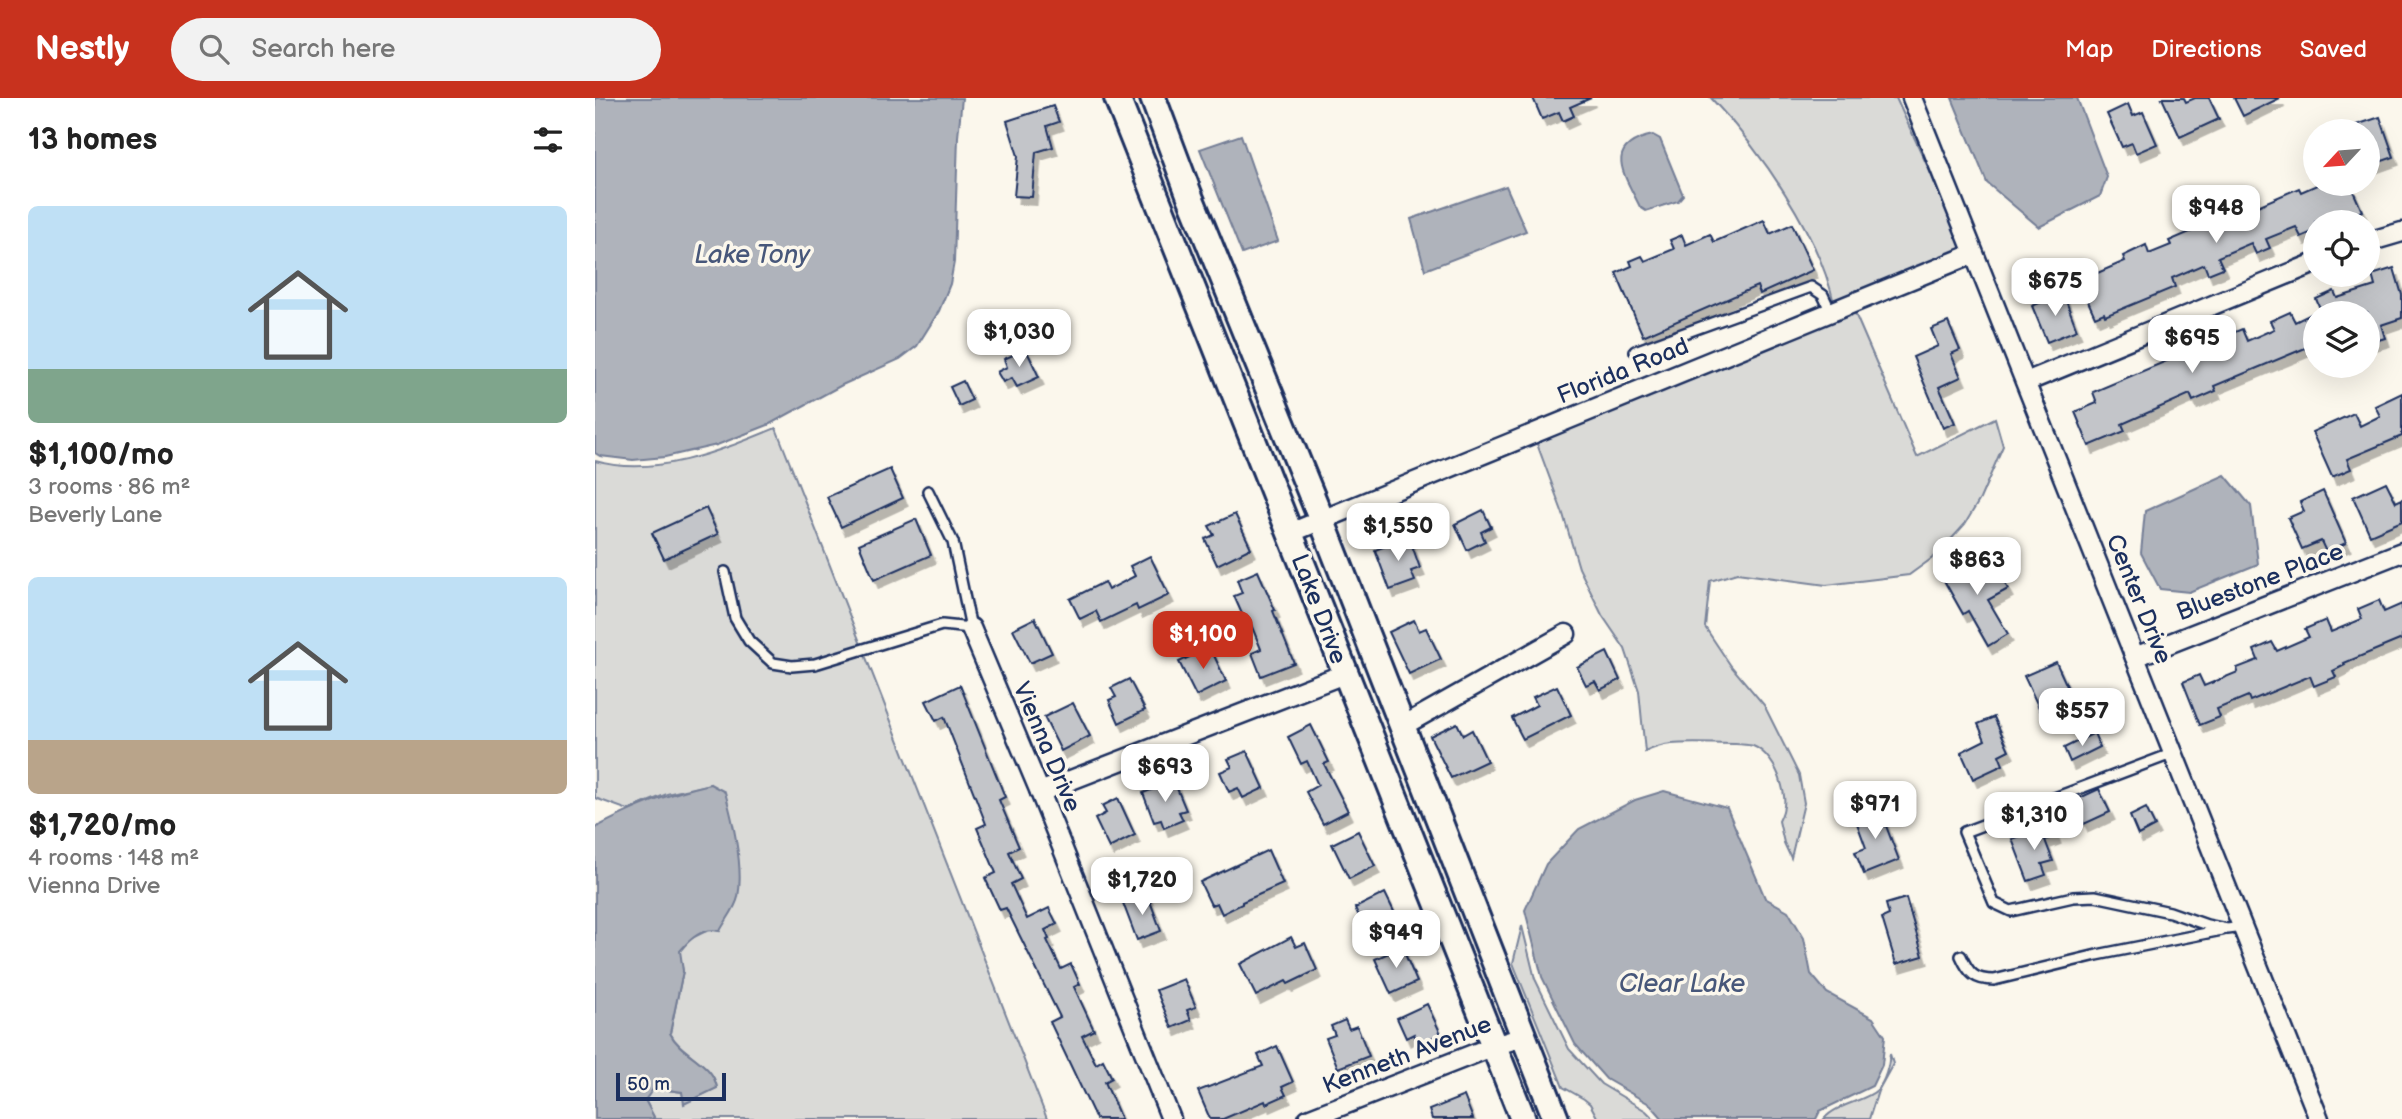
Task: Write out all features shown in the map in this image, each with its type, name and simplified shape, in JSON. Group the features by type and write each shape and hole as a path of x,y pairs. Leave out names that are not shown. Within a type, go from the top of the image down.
{"main road":[{"name":"Lake Drive","path":"1117,98 1523,1119"},
{"name":"Lake Drive","path":"1152,98 1322,521 1556,1119"},
{"path":"1160,207 1189,194"}],"street":[{"name":"Center Drive","path":"1912,98 2173,753 2235,928 2319,1119"},
{"path":"2380,238 2402,232"},
{"name":"Florida Road","path":"1290,533 1973,254"},
{"path":"2026,382 2303,269"},
{"name":"Bluestone Place","path":"2135,657 2402,552"},
{"name":"Vienna Drive","path":"971,628 1171,1119"},
{"path":"1401,727 1566,634"},
{"path":"1040,792 1345,674"},
{"name":"Kenneth Avenue","path":"1308,1119 1523,1037"}],"lane":[{"path":"1635,351 1811,287 1822,295 1831,312"},
{"path":"725,572 734,618 749,641 773,663 792,666 815,664 942,625 971,628 953,542 928,491"},
{"path":"2173,753 1964,832 1994,903 2011,911 2073,897 2095,895 2169,912 2207,925 2235,928"},
{"path":"1961,957 1966,966 1981,980 1994,980 2097,955 2235,928"}],"shaded area":[{"path":"1711,98 1896,98 1963,250 1834,303 1815,248 1785,193 1749,142"},
{"path":"1854,311 1917,457 1995,418 2003,446 1980,499 1965,524 1938,554 1909,575 1826,585 1737,573 1710,581 1705,627 1731,666 1764,705 1799,775 1804,803 1791,858 1779,821 1784,800 1780,779 1770,760 1758,748 1739,744 1677,744 1645,752 1639,691 1625,649 1602,615 1579,568 1563,514 1536,441"},
{"path":"776,428 1047,1119 652,1119 654,1117 645,1100 653,1088 682,1092 685,1103 717,1088 710,1072 681,1047 670,1033 683,971 679,951 690,939 710,929 719,931 710,784 667,794 628,810 595,798 595,461 641,466 687,460"},
{"path":"1522,926 1535,979 1569,1049 1601,1084 1646,1111 1654,1119 1598,1119 1590,1104 1563,1087 1513,963"},
{"path":"1890,1054 1893,1064 1878,1091 1869,1119 1824,1119 1836,1110 1877,1090 1886,1073"}],"water":[{"name":"Lake Tony","path":"595,98 962,98 954,262 950,284 939,311 917,346 900,359 842,385 768,425 717,445 665,457 633,460 595,453"},
{"path":"1952,98 2077,98 2107,177 2100,196 2039,227 1987,183"},
{"path":"1241,135 1278,241 1242,254 1200,149"},
{"path":"1653,135 1660,139 1683,195 1678,201 1646,211 1640,207 1621,163 1627,146"},
{"path":"1506,186 1526,231 1425,270 1411,219"},
{"path":"2225,475 2251,506 2258,564 2189,592 2160,589 2141,553 2145,511"},
{"path":"710,784 725,792 728,804 739,858 738,897 720,931 702,932 680,951 683,971 670,1033 681,1047 709,1072 717,1088 684,1104 682,1092 654,1088 645,1100 654,1117 652,1119 595,1119 595,828 651,802"},
{"name":"Clear Lake","path":"1664,791 1727,808 1765,898 1788,911 1804,938 1811,974 1827,993 1873,1018 1885,1036 1882,1065 1872,1086 1820,1111 1816,1119 1663,1119 1651,1105 1606,1079 1575,1044 1542,977 1525,910 1546,864 1579,829 1635,800"}],"building":[{"path":"1533,98 1591,98 1570,107 1574,116 1563,121 1559,112 1542,119"},
{"path":"2162,98 2184,98 2186,102 2195,98 2209,98 2219,119 2180,137"},
{"path":"2234,98 2280,98 2243,116"},
{"path":"2128,104 2133,116 2143,112 2157,144 2136,153 2132,143 2122,147 2107,114"},
{"path":"1053,106 1059,122 1047,126 1053,147 1036,152 1032,197 1014,196 1018,156 1007,121"},
{"path":"2380,117 2394,157 2380,162 2380,119 2374,119"},
{"path":"2299,188 2303,191 2303,196 2355,196 2362,210 2303,210 2303,236 2301,237 2296,227 2266,239 2270,248 2256,254 2251,243 2218,257 2223,268 2208,274 2204,264 2172,278 2175,287 2105,316 2104,313 2095,317 2079,281 2125,261 2123,256 2146,245 2149,254 2171,245 2169,241 2252,205 2253,208"},
{"path":"1764,220 1770,234 1792,224 1813,270 1760,294 1757,286 1643,336 1616,273 1632,266 1630,261 1642,256 1645,261 1674,249 1670,240 1682,235 1686,245 1710,234 1714,242"},
{"path":"2394,268 2402,295 2402,318 2381,325 2385,338 2380,340 2380,301 2317,301 2316,299 2334,291 2337,298 2380,287 2380,272"},
{"path":"2063,293 2077,330 2047,342 2032,306"},
{"path":"2290,312 2295,322 2303,318 2303,349 2214,386 2216,391 2193,401 2190,394 2122,424 2125,431 2089,446 2075,412 2097,403 2093,392 2242,329 2247,341 2274,329 2270,321"},
{"path":"1948,322 1960,350 1951,354 1961,377 1939,387 1955,423 1943,428 1913,357 1938,346 1931,329"},
{"path":"1026,349 1039,377 1017,387 1012,378 1003,382 997,372 1007,367 1004,359"},
{"path":"963,381 972,400 959,406 950,387"},
{"path":"2402,393 2402,436 2347,459 2351,469 2332,477 2312,432 2354,413 2360,426 2380,416 2375,406"},
{"path":"890,469 903,498 841,527 827,497"},
{"path":"2386,482 2396,502 2402,499 2402,521 2370,535 2353,497"},
{"path":"2323,491 2346,543 2326,552 2321,541 2302,549 2288,518 2304,511 2300,502"},
{"path":"706,508 718,534 664,559 652,533"},
{"path":"1483,510 1491,527 1481,532 1485,541 1467,550 1455,524"},
{"path":"1235,514 1251,548 1217,565 1205,539 1214,535 1209,526"},
{"path":"916,519 931,555 874,580 859,544"},
{"path":"1409,537 1420,568 1411,571 1415,581 1390,590 1375,550"},
{"path":"1150,556 1169,595 1138,610 1136,605 1101,622 1096,611 1080,619 1070,599 1104,582 1108,590 1135,576 1130,566"},
{"path":"1974,556 1986,578 1998,571 2008,589 1988,600 2008,634 1988,646 1968,611 1963,614 1941,575"},
{"path":"1258,571 1294,663 1261,676 1252,653 1261,649 1250,622 1246,623 1234,596 1242,593 1237,580"},
{"path":"2379,600 2384,612 2402,604 2402,639 2344,663 2345,665 2333,671 2336,677 2314,686 2310,676 2250,701 2248,696 2217,709 2220,717 2200,725 2183,682 2199,675 2204,686 2238,672 2237,668 2258,660 2254,650 2272,642 2277,651 2309,637 2305,629 2326,620 2331,632 2362,619 2358,609"},
{"path":"1035,618 1052,653 1030,663 1013,629"},
{"path":"1414,620 1419,631 1426,628 1441,659 1409,674 1389,632"},
{"path":"1210,647 1226,681 1196,696 1179,662"},
{"path":"1607,652 1620,680 1600,690 1595,681 1586,685 1577,667"},
{"path":"2056,662 2071,695 2040,710 2024,676"},
{"path":"1129,679 1145,710 1119,723 1109,700 1116,697 1111,688"},
{"path":"960,685 1005,797 999,800 1019,847 1009,852 1021,879 1011,884 1027,919 1049,908 1057,924 1045,930 1049,939 1047,940 1061,969 1071,964 1080,984 1074,987 1094,1030 1082,1036 1096,1064 1103,1060 1112,1078 1105,1082 1121,1119 1096,1119 1050,1022 1060,1017 1006,908 1000,910 985,878 996,873 977,828 986,824 944,717 936,721 926,701"},
{"path":"1557,686 1571,715 1523,739 1512,718 1537,705 1533,697"},
{"path":"1073,703 1090,736 1061,751 1044,717"},
{"path":"1994,717 2009,750 1999,755 2003,765 1973,779 1961,752 1985,740 1978,724"},
{"path":"1457,723 1463,735 1472,730 1487,761 1451,778 1430,736"},
{"path":"1311,725 1329,762 1324,764 1348,811 1323,824 1306,792 1318,785 1307,761 1301,764 1288,737"},
{"path":"2094,733 2100,747 2070,762 2064,748"},
{"path":"1247,751 1264,788 1243,798 1238,788 1229,792 1220,772 1232,767 1228,759"},
{"path":"1174,781 1186,810 1179,812 1183,820 1164,828 1161,820 1154,822 1143,793"},
{"path":"2099,789 2110,812 2084,824 2073,801"},
{"path":"1118,798 1135,835 1109,848 1095,819 1106,813 1102,806"},
{"path":"1878,805 1899,860 1864,874 1855,852 1866,848 1854,815"},
{"path":"2146,808 2155,826 2138,835 2130,816"},
{"path":"2052,825 2056,836 2045,840 2053,861 2042,864 2046,875 2028,881 2012,839"},
{"path":"1358,831 1375,866 1349,879 1332,844"},
{"path":"1268,850 1283,884 1222,914 1217,903 1211,905 1200,882"},
{"path":"1147,893 1161,931 1137,940 1123,903"},
{"path":"1385,893 1399,922 1369,937 1355,908"},
{"path":"1906,898 1923,956 1896,964 1882,918 1889,915 1886,904"},
{"path":"1291,937 1296,947 1305,943 1317,970 1256,996 1240,964"},
{"path":"1402,947 1417,982 1391,994 1375,959"},
{"path":"1184,979 1196,1007 1187,1010 1191,1020 1172,1028 1156,990"},
{"path":"1427,1004 1441,1034 1418,1044 1414,1034 1406,1038 1397,1018"},
{"path":"1345,1020 1349,1029 1357,1026 1369,1056 1338,1068 1326,1038 1335,1035 1331,1026"},
{"path":"1277,1046 1293,1082 1282,1087 1286,1095 1223,1119 1210,1119 1198,1091 1263,1066 1258,1055"},
{"path":"1464,1096 1473,1119 1432,1119 1429,1110"}]}
